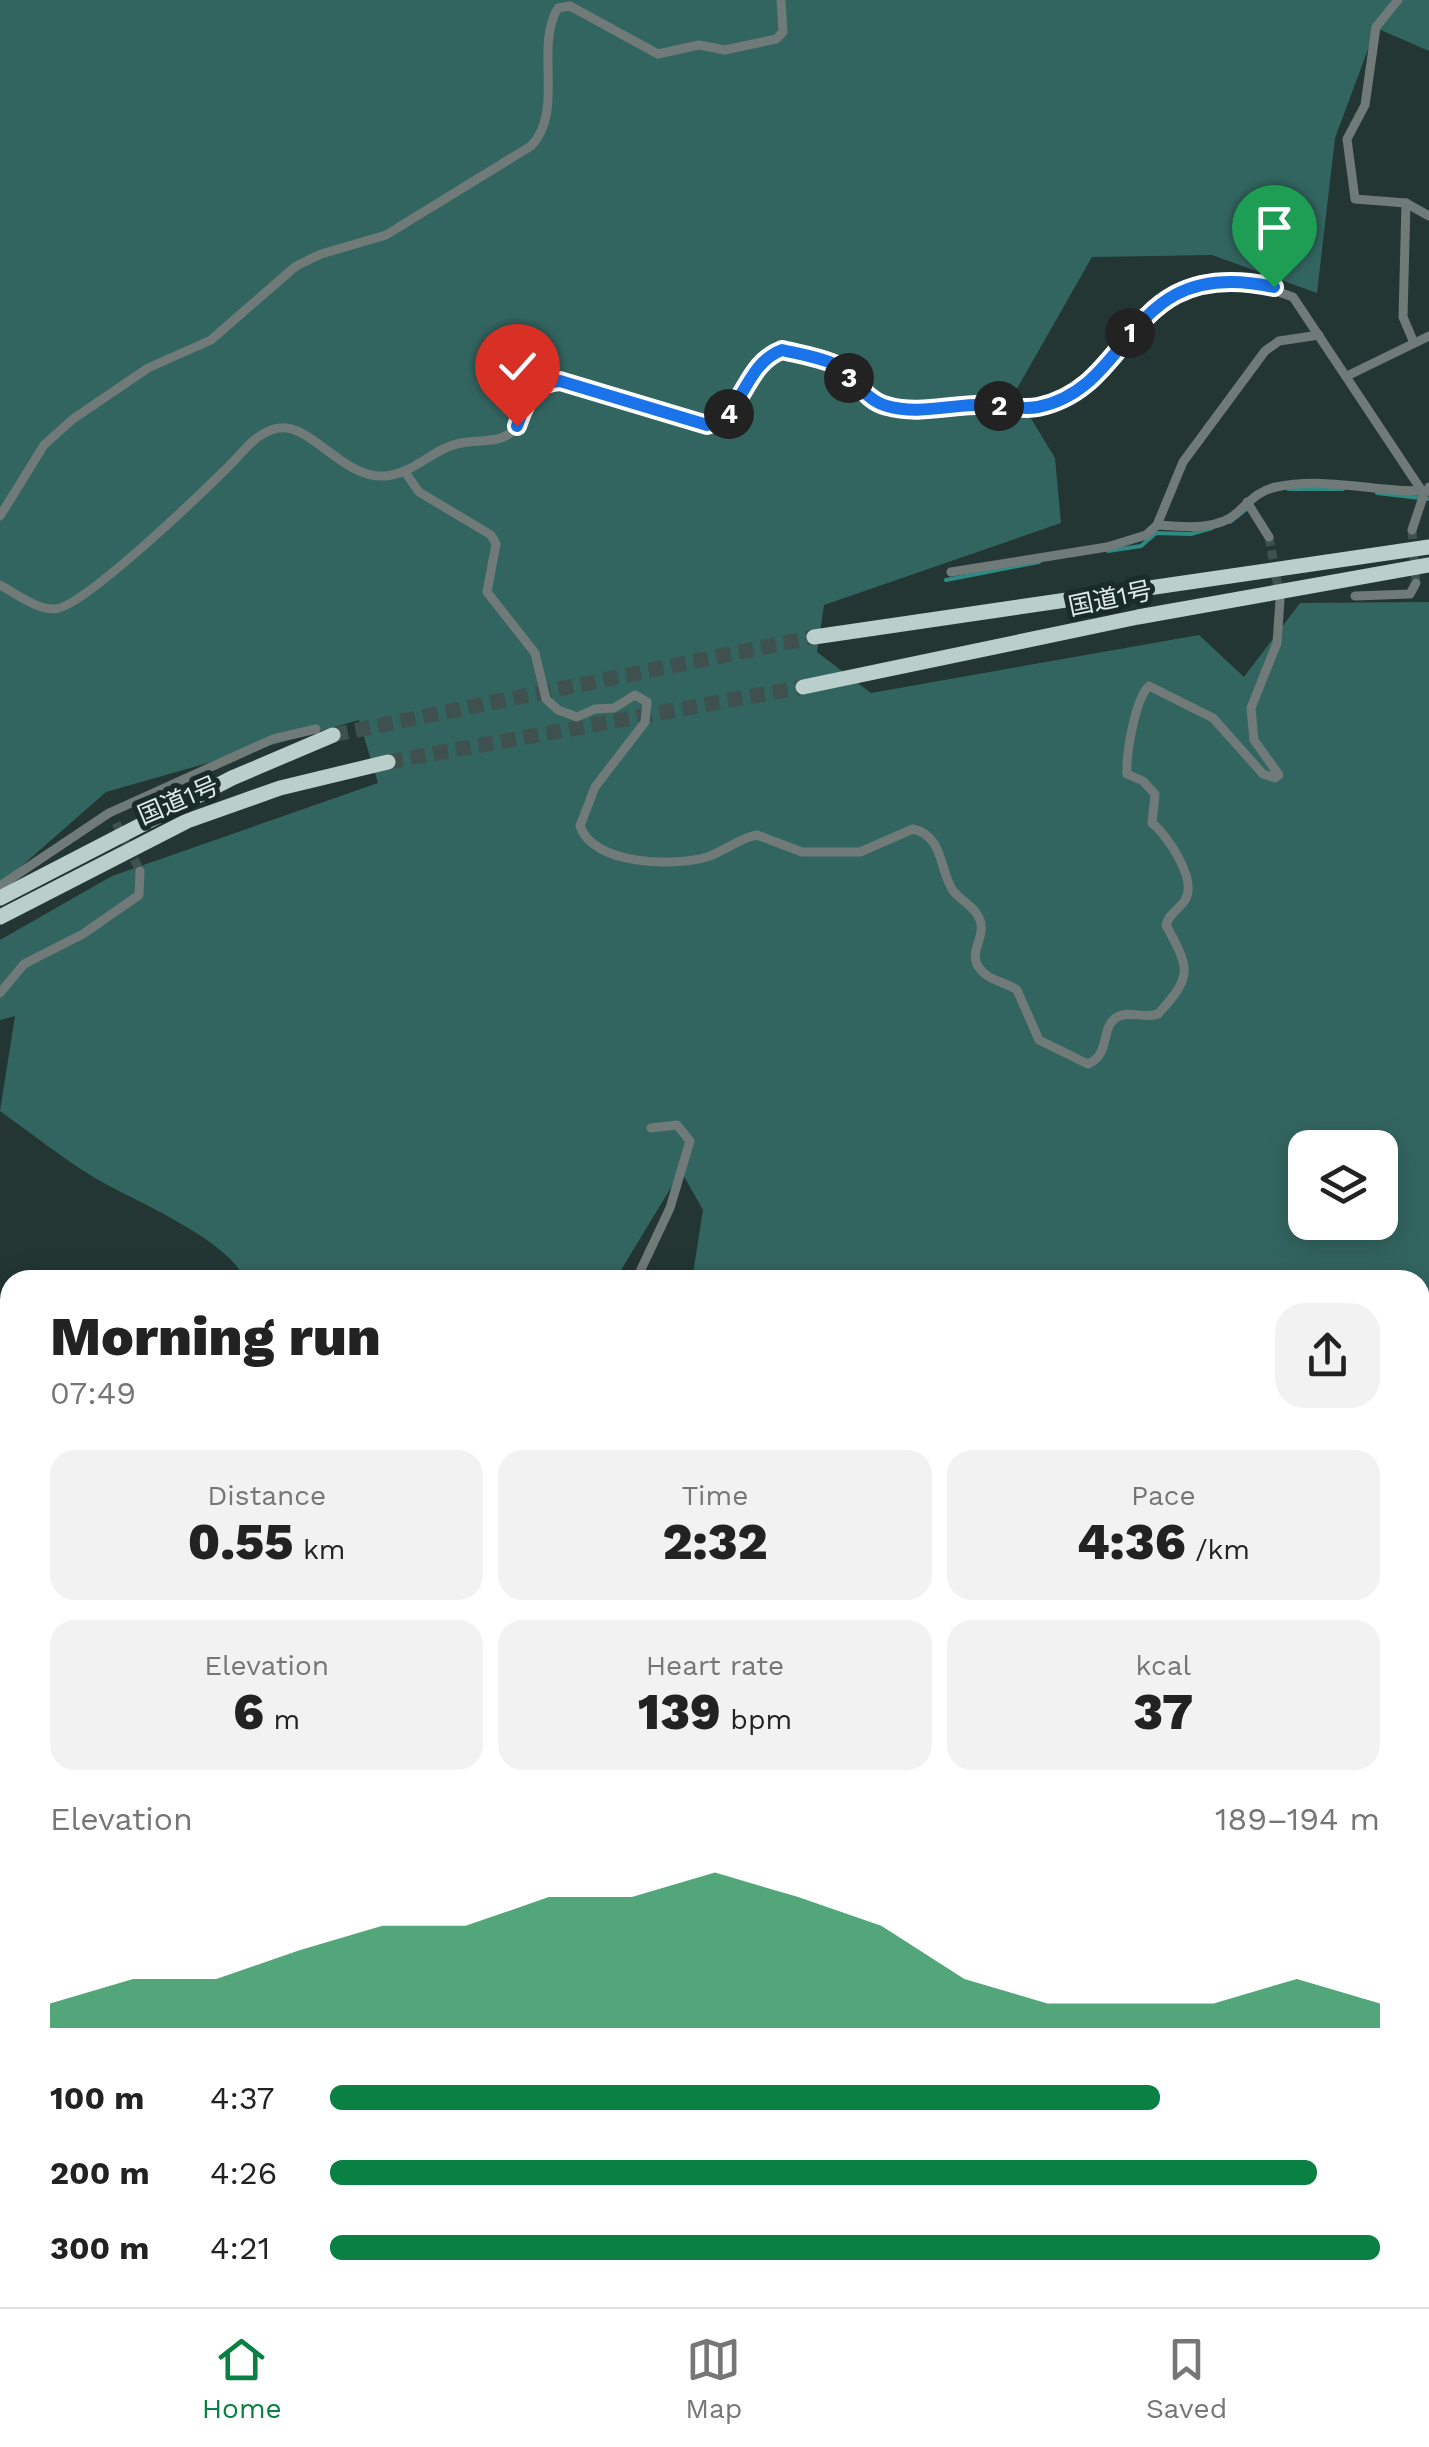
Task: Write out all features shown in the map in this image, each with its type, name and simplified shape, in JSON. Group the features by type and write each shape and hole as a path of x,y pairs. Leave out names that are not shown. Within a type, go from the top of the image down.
{"highway":[{"name":"国道1号","path":"814,637 1429,547"},
{"name":"国道1号","path":"803,687 1157,614 1429,566"},
{"name":"国道1号","path":"0,898 232,778 333,735"},
{"name":"国道1号","path":"0,917 187,822 280,788 388,762"}],"street":[{"path":"0,516 44,445 73,419 148,368 211,340 296,266 320,254 386,234 531,146 542,135 550,71 549,23 558,8 570,6 658,54 699,45 725,50 776,39 784,32 781,0"},
{"path":"1398,0 1376,27 1365,105 1347,139 1355,199 1406,203 1429,216"},
{"path":"1406,203 1402,317 1414,343"},
{"path":"0,585 41,606 56,609 75,602 156,533 251,442 274,428 288,426 305,434 363,475 405,472 459,443 504,438 517,426 532,391 546,382 560,381 707,425 731,412 756,365 782,350 836,365 869,397 886,406 920,410 993,405 1020,410 1061,401 1079,391 1143,317 1193,287 1244,280 1293,296 1425,490"},
{"path":"951,572 1132,542 1157,525 1183,462 1265,351 1279,341 1319,335"},
{"path":"1348,376 1429,338"},
{"path":"405,472 418,492 491,536 496,544 487,592 535,653 540,686 558,710 577,717 594,709 614,708 635,695 647,702 645,722 595,787 580,826 589,843 627,860 693,860 757,835 802,852 860,852 913,829 921,831 945,862 954,892 979,916 982,933 974,958 977,965 994,980 1018,990 1039,1040 1088,1064 1101,1055 1113,1020 1120,1015 1158,1014 1182,989 1186,976 1186,964 1166,925 1186,900 1188,883 1165,834 1152,823 1155,794 1127,774 1128,742 1142,695 1149,686 1213,718 1263,774 1276,778 1279,775 1254,740 1251,708 1277,644 1280,600"},
{"path":"1157,525 1185,528 1225,521 1259,492 1279,486 1360,485 1399,493 1425,490"},
{"path":"1412,530 1425,490"},
{"path":"1246,502 1268,538"},
{"path":"1355,596 1410,594 1416,583"},
{"path":"0,886 109,813 272,738 316,728"},
{"path":"109,813 116,824"},
{"path":"0,993 24,964 83,934 139,895 140,871"},
{"path":"641,1270 670,1208 690,1141 677,1125 651,1128"}],"shaded area":[{"path":"0,0 1429,0 1429,51 1376,28 1335,138 1317,293 1212,255 1092,257 1015,392 1055,458 1061,523 824,605 817,652 871,693 1199,635 1244,677 1300,603 1429,602 1429,1270 694,1270 703,1210 681,1171 621,1270 239,1270 200,1235 95,1178 0,1111 15,1016 0,1020 0,940 112,876 378,783 359,720 106,792 0,885"}],"waterway":[{"path":"1288,489 1343,489"},
{"path":"1377,493 1429,499"},
{"path":"1230,522 1249,507"},
{"path":"1108,551 1141,546 1156,533 1191,534 1212,528"},
{"path":"946,580 1039,562"}],"tunnel":[{"path":"1412,530 1416,583"},
{"path":"1269,537 1279,592"},
{"path":"333,735 814,637"},
{"path":"388,762 803,687"},
{"path":"116,823 140,871"}],"route":[{"path":"517,426 532,391 546,382 560,381 606,398 707,425 722,421 731,412 756,365 782,350 836,365 869,397 886,406 920,410 993,405 1020,410 1061,401 1079,391 1143,317 1193,287 1244,280 1274,287"}]}
